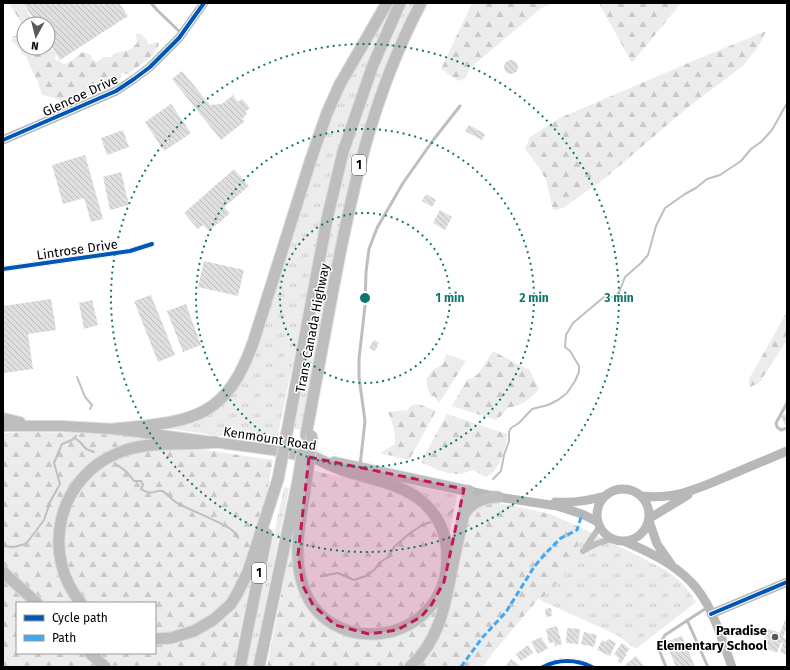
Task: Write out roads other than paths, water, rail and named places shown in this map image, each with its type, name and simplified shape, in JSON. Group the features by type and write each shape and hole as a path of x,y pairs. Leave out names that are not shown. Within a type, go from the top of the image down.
{"highway":[{"path":"115,429 174,422 190,418 215,404 237,379 245,364 254,340 327,113 340,84 386,3"},
{"name":"Trans Canada Highway","path":"240,667 278,479 326,226 340,164 354,116 373,65 400,3"},
{"name":"Trans Canada Highway","path":"259,667 302,482 325,334 346,222 366,140 375,110 389,74 421,3"},
{"path":"80,602 67,581 60,556 59,544 61,519 64,507 80,480 90,470 107,458 131,448 158,444 198,444 214,442"},
{"path":"316,458 340,469 393,485 424,502 434,514 444,534 447,553 446,572"},
{"path":"156,639 171,638 194,631 213,620 231,604 248,572 278,479"},
{"path":"302,482 299,562 300,578 304,590 313,605 331,622 348,630 369,634 388,633 402,629 414,622 430,608 440,592 466,490"},
{"path":"410,667 428,648 439,624 451,579 463,518 466,490"},
{"path":"463,518 470,507 478,501 498,497"},
{"path":"3,572 35,602"},
{"path":"91,654 105,667"}],"main road":[{"name":"Glencoe Drive","path":"3,140 116,91 150,67 166,53 182,34 204,3"},
{"path":"3,418 31,426"},
{"name":"Kenmount Road","path":"3,426 115,429 273,450 498,497 557,506 582,514 599,524"},
{"path":"624,541 633,539 642,534 649,520 696,490 787,450"},
{"path":"696,490 658,498 642,496 626,488 615,490 605,496 598,508 599,524 606,534 614,539 624,541 645,550 672,565 693,583 710,610 732,667"},
{"name":"Kenmount Road","path":"529,501 568,502 591,500 605,496"},
{"path":"642,496 649,508 649,520 657,544 672,565"},
{"path":"710,610 787,582"}],"street":[{"name":"Lintrose Drive","path":"3,269 130,251 152,244"},
{"path":"599,524 583,551 595,543 603,540 614,539"},
{"path":"543,667 553,663 566,661 586,664 592,667"}],"lane":[{"path":"152,3 160,14 182,34"},
{"path":"360,469 365,421 359,377 359,349 365,306 366,272 369,249 377,228 403,183 434,139 460,106"},
{"path":"787,403 776,423 777,427 781,430 787,428"},
{"path":"666,667 658,647 665,635 687,620 710,610"},
{"path":"687,620 708,667"}],"waterway":[{"path":"493,479 501,471 511,428 519,423 532,409 548,405 558,400 567,393 575,381 579,372 579,366 570,351 565,347 566,335 573,323 604,297 615,297 620,290 625,277 648,255 656,226 665,208 707,179 720,175 741,161 751,149 761,142 772,130 787,103"},
{"path":"77,377 85,397 92,405 90,409"},
{"path":"3,546 14,547 25,544 44,520 50,502 60,484 54,463 62,444 72,440 76,436"},
{"path":"75,438 86,449 94,452"},
{"path":"116,464 127,472 134,481 141,481 143,485 141,489 152,493 162,491 177,503 229,528 238,538"},
{"path":"449,514 453,510"},
{"path":"321,576 338,573 354,580 366,576 382,561 389,557 394,547 410,533 424,524 432,522"}],"place":[{"name":"Paradise Elementary School","path":"775,637"}]}
